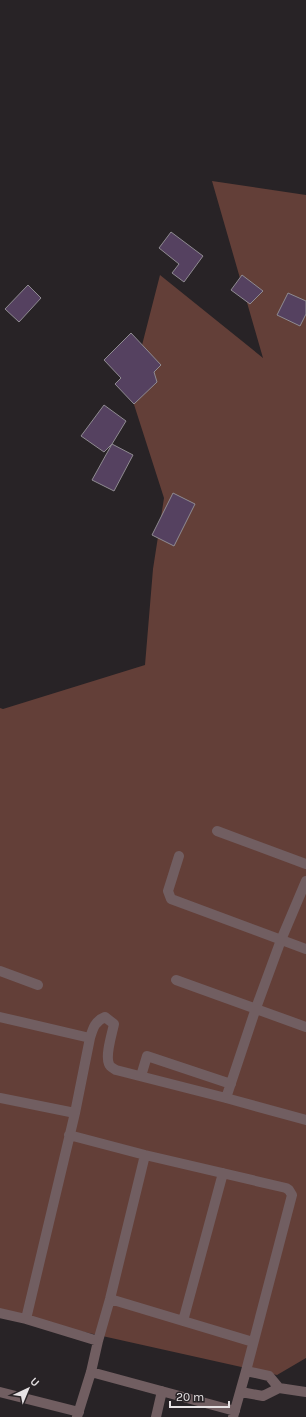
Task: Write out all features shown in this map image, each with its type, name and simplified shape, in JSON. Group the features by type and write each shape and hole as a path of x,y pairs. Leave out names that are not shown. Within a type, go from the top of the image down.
{"street":[{"path":"217,831 306,864"},
{"path":"179,856 168,890 171,899 306,949"},
{"path":"226,1098 280,940 306,881"},
{"path":"0,971 38,985"},
{"path":"176,980 306,1027"},
{"path":"0,1017 90,1038"},
{"path":"26,1319 75,1113 90,1038 98,1020 105,1017 114,1024 108,1052 108,1062 110,1066 116,1070 306,1120"},
{"path":"141,1076 147,1056 231,1084"},
{"path":"0,1098 75,1113"},
{"path":"69,1135 145,1155 286,1188 292,1195 234,1414 162,1391 91,1372"},
{"path":"0,1392 78,1414 91,1372 110,1299 145,1155"},
{"path":"183,1321 223,1173"},
{"path":"110,1299 253,1342"},
{"path":"0,1313 26,1319 98,1341"},
{"path":"246,1372 269,1376 279,1388"},
{"path":"241,1392 263,1396 279,1388 306,1392"},
{"path":"156,1417 162,1391"}],"shaded area":[{"path":"212,181 306,195 306,1358 277,1375 26,1319 0,1317 0,708 3,709 145,665 153,569 164,498 130,392 160,275 263,358"}],"building":[{"path":"171,232 203,256 184,282 172,273 179,264 159,248"},
{"path":"242,275 263,291 250,304 231,290"},
{"path":"28,285 41,298 19,322 5,309"},
{"path":"288,293 306,301 306,314 300,326 277,315"},
{"path":"131,333 161,365 154,372 157,382 134,404 115,384 121,378 104,360"},
{"path":"104,405 126,421 112,444 104,452 81,436"},
{"path":"112,444 133,455 114,491 92,480"},
{"path":"173,493 195,504 174,546 152,535"}]}
